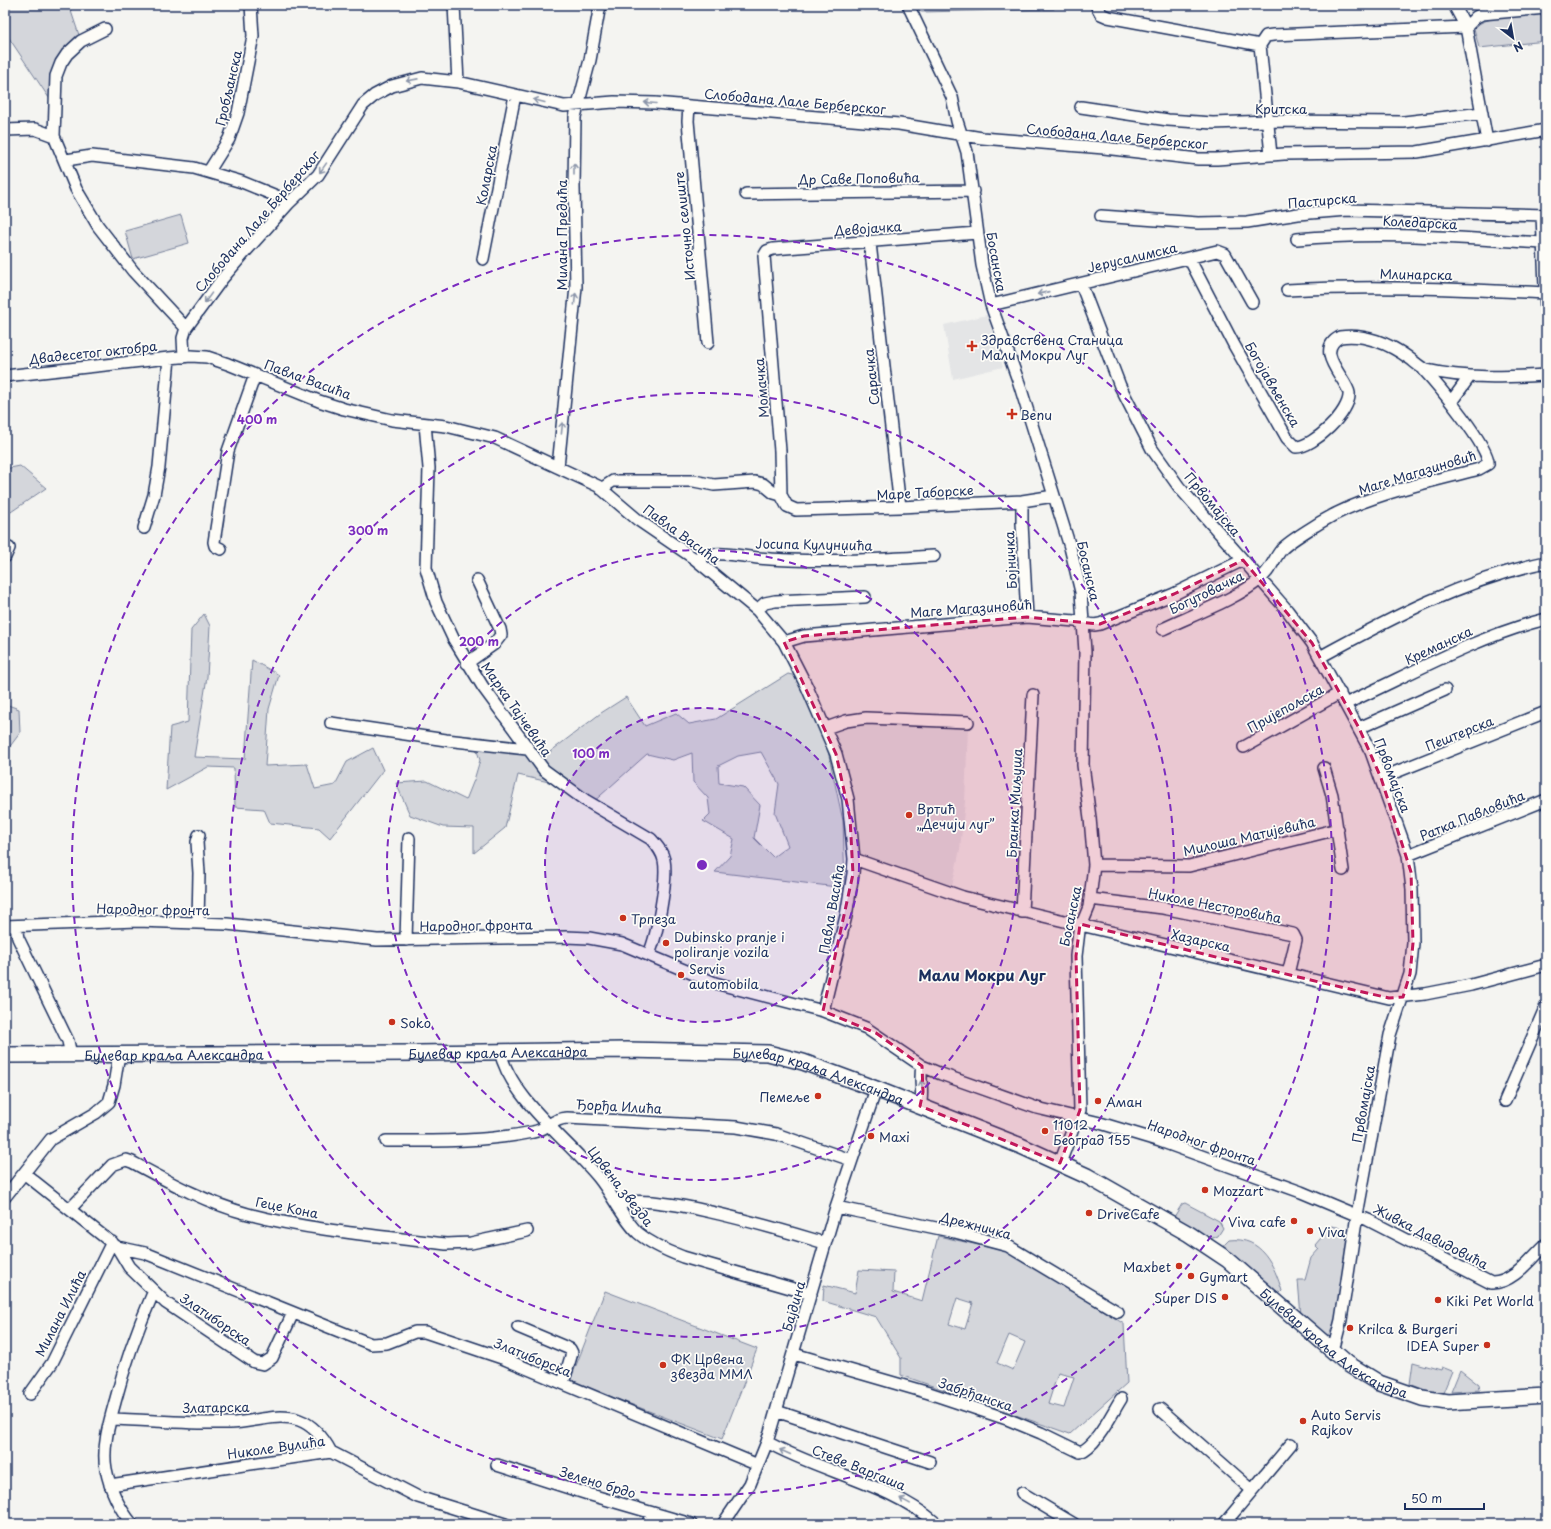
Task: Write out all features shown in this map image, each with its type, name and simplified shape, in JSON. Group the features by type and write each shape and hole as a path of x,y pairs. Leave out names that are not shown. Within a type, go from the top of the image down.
{"main road":[{"name":"Булевар краља Александра","path":"5,1055 627,1050 755,1052 803,1062 920,1106 1060,1163 1137,1204 1211,1248 1261,1287 1333,1352 1356,1370 1372,1380 1429,1400 1463,1402 1546,1396"}],"street":[{"path":"454,5 458,82"},
{"name":"Милана Предића","path":"558,467 576,287 574,137 578,105 590,60 600,5"},
{"name":"Босанска","path":"908,5 949,90 967,152 982,265 991,305 1019,383 1079,579 1084,624 1083,765 1094,865 1090,899 1087,914 1079,931 1076,956 1080,1091 1078,1118 1060,1163"},
{"path":"1096,5 1101,14 1108,17 1260,45"},
{"path":"1454,5 1466,27 1474,59 1487,141"},
{"name":"Гробљанска","path":"210,171 229,139 238,113 253,36 253,6"},
{"path":"1271,155 1260,45 1266,36 1466,27 1471,21 1482,14 1546,8"},
{"path":"105,29 81,41 67,54 61,63 56,76 54,136 66,160 76,189 98,226 133,271 186,328 184,338 184,357"},
{"name":"Слободана Лале Берберског","path":"186,328 222,279 288,204 318,175 361,108 375,95 392,86 422,78 458,82 551,104 578,105 637,102 689,106 899,124 962,135 1046,144 1104,148 1185,158 1217,159 1271,155 1417,152 1546,130"},
{"name":"Коларска","path":"483,259 515,96"},
{"name":"Источно селиште","path":"689,106 689,129 708,343"},
{"name":"Критска","path":"1081,107 1189,122 1404,122 1482,113"},
{"path":"5,130 35,129 54,136"},
{"path":"66,160 77,157 99,157 154,162 210,171 279,197 288,204"},
{"name":"Др Саве Поповића","path":"746,194 973,191"},
{"name":"Пастирска","path":"1101,216 1198,223 1246,222 1298,214 1362,210 1544,215"},
{"path":"1544,215 1542,243 1546,302"},
{"name":"Девојачка","path":"764,256 767,251 773,249 870,243 978,233"},
{"name":"Коледарска","path":"1297,239 1333,235 1392,234 1542,243"},
{"name":"Сарачка","path":"870,243 900,507"},
{"name":"Јерусалимска","path":"991,305 1217,251 1225,254 1252,302"},
{"name":"Момачка","path":"764,256 780,451 781,494"},
{"name":"Богојављенска","path":"1190,258 1234,345 1294,446 1303,446 1332,425 1339,418 1347,404 1349,396 1348,389 1336,371 1331,358 1332,348 1335,341 1344,336 1370,339 1396,350 1424,370"},
{"name":"Првомајска","path":"1081,284 1120,386 1146,441 1179,487 1305,632 1359,728 1381,778 1408,855 1412,889 1412,943 1409,979 1390,1035 1357,1214 1341,1320 1333,1352"},
{"name":"Млинарска","path":"1287,290 1331,288 1459,289 1546,302"},
{"name":"Павла Васића","path":"184,357 207,357 319,401 344,409 378,417 446,426 495,438 601,489 638,520 695,559 757,610 784,642 826,728 845,783 854,859 846,916 823,1011"},
{"name":"Двадесетог октобра","path":"5,376 184,357"},
{"path":"144,528 154,495 159,467 169,358"},
{"path":"1424,370 1470,376 1546,375"},
{"name":"Маге Магазиновић","path":"1260,579 1273,565 1282,549 1333,516 1414,485 1479,469 1488,464 1488,458 1478,439 1451,402 1424,370"},
{"path":"221,549 215,546 214,542 228,451 255,375"},
{"path":"1451,402 1470,376"},
{"name":"Марка Тајчевића","path":"425,424 429,468 426,568 436,602 467,663 527,749 544,770 552,778 585,800 651,839 658,846 664,862 663,889 657,933 649,954"},
{"path":"601,489 613,480 694,481 722,485 755,482 764,484 774,493 781,494"},
{"name":"Маре Таборске","path":"781,494 787,506 796,510 1022,501 1054,496"},
{"name":"Бојничка","path":"1022,501 1022,529 1027,617"},
{"name":"Јосипа Кулунџића","path":"695,559 709,554 784,560 876,560 934,556"},
{"name":"Маге Магазиновић","path":"784,642 804,636 1027,617 1075,621 1094,625 1108,621 1174,594 1243,560"},
{"path":"1320,658 1389,620 1467,585 1503,573 1546,562"},
{"name":"Богутовачка","path":"1163,628 1235,595 1260,579"},
{"path":"467,663 494,644 501,635 500,629 477,580"},
{"path":"757,610 765,603 775,601 865,597"},
{"name":"Креманска","path":"1345,704 1466,647 1495,635 1546,619"},
{"path":"1359,728 1445,690"},
{"name":"Пријепољска","path":"1244,747 1340,693"},
{"name":"Бранка Миљуша","path":"1022,912 1033,695"},
{"name":"Пештерска","path":"1381,778 1546,712"},
{"path":"826,728 846,721 866,718 968,722"},
{"path":"331,723 446,740 527,749"},
{"path":"1324,768 1332,795 1344,870"},
{"name":"Ратка Павловића","path":"1408,855 1546,800"},
{"name":"Милоша Матијевића","path":"1094,865 1189,866 1338,829"},
{"path":"198,923 199,873 196,842 199,835"},
{"path":"406,940 409,838"},
{"name":"Хазарска","path":"854,859 964,897 1022,912 1081,924 1134,939 1389,998 1403,997 1471,985 1546,965"},
{"name":"Николе Несторовића","path":"1090,899 1163,908 1293,934 1296,940 1288,974"},
{"name":"Народног фронта","path":"10,926 117,921 198,923 263,927 377,940 589,938 622,944 649,954 676,968 715,983 823,1011 876,1034 922,1066 989,1092 1037,1108 1078,1118 1160,1142 1357,1214"},
{"path":"10,926 18,938 68,1041 71,1054"},
{"path":"1505,1101 1546,1006"},
{"name":"Црвена звезда","path":"500,1051 509,1074 548,1126 585,1162 637,1232 670,1253 811,1294"},
{"path":"5,1197 25,1174 41,1150 51,1139 96,1113 109,1102 114,1085 119,1054"},
{"path":"920,1106 923,1092 920,1078 922,1066"},
{"name":"Бајдина","path":"723,1524 750,1484 767,1442 836,1207 876,1089"},
{"name":"Ђорђа Илића","path":"386,1141 439,1141 493,1138 533,1132 548,1126 557,1120 566,1118 736,1127 776,1134 851,1160"},
{"name":"Геце Кона","path":"70,1209 112,1165 126,1160 175,1186 223,1206 281,1222 446,1244 471,1243 527,1231"},
{"name":"Златиборска","path":"25,1174 114,1244 129,1267 154,1293 166,1303 254,1362 263,1364 272,1358 293,1313"},
{"path":"618,1205 632,1201 699,1210 729,1216 825,1243"},
{"name":"Дрежничка","path":"836,1207 955,1232 1008,1246 1118,1312"},
{"name":"Живка Давидовића","path":"1357,1214 1491,1283 1508,1280 1546,1244"},
{"name":"Златиборска","path":"114,1244 145,1253 371,1344 387,1343 415,1332 425,1332 502,1358 758,1465"},
{"name":"Милана Илића","path":"30,1394 52,1363 114,1244"},
{"path":"132,1524 117,1501 110,1485 106,1468 105,1451 124,1366 154,1293"},
{"path":"518,1327 570,1349 572,1353 563,1383"},
{"name":"Забрђанска","path":"794,1354 929,1393 1007,1419 1041,1433 1080,1452 1087,1449 1094,1440 1121,1399"},
{"path":"1160,1409 1252,1490"},
{"path":"776,1411 930,1462"},
{"name":"Златарска","path":"111,1419 232,1423 282,1417 292,1418 305,1422 313,1428 324,1440 331,1452"},
{"name":"Стеве Варгаша","path":"767,1442 830,1471 888,1492 909,1503 937,1524"},
{"path":"1224,1524 1291,1444"},
{"name":"Николе Вулића","path":"110,1485 331,1452 418,1497 505,1524"},
{"name":"Зелено брдо","path":"497,1464 591,1495 691,1524"},
{"path":"1022,1493 1074,1524"},
{"path":"648,1524 651,1513"}],"highlighted area":[{"path":"1243,560 1312,643 1359,728 1381,778 1411,872 1413,943 1410,974 1403,997 1389,998 1080,924 1076,956 1080,1110 1060,1163 920,1106 923,1092 922,1066 876,1033 823,1011 853,874 850,818 836,754 784,642 804,636 1027,617 1100,624 1174,594"}],"shaded area":[{"path":"5,5 69,5 81,41 61,63 55,107 5,32"},
{"path":"915,5 1054,5 1054,9 921,12"},
{"path":"1546,13 1546,41 1479,48 1474,28 1480,23 1497,18"},
{"path":"181,215 189,243 133,259 125,231"},
{"name":"Здравствена Станица Мали Мокри Луг","path":"987,315 1003,367 953,379 944,325"},
{"path":"20,466 46,488 5,516 5,469"},
{"path":"204,614 210,626 207,677 194,757 245,759 252,660 279,675 269,709 265,766 307,764 315,789 335,785 347,762 373,748 383,770 330,838 319,828 270,823 264,809 235,807 234,768 208,767 166,790 170,727 188,722 191,630"},
{"path":"788,674 796,676 822,732 828,751 843,821 845,888 715,872 730,856 734,839 703,821 710,814 708,798 693,782 692,753 673,760 647,754 591,804 562,785 518,775 505,828 474,853 474,828 443,827 410,815 396,783 427,781 466,800 480,760 474,742 527,749 538,761 601,713 626,697 645,726 676,713 689,724 716,719","holes":["761,752 779,784 775,813 788,846 773,857 754,838 760,805 743,787 719,783 718,766 738,756"]},
{"path":"5,704 19,709 20,733 5,753"},
{"name":"Вртић „Дечији луг”","path":"898,723 968,728 965,802 960,849 952,886 858,854 831,729 855,724"},
{"path":"1185,1203 1219,1221 1223,1228 1218,1236 1210,1239 1174,1217 1182,1204"},
{"path":"1331,1226 1348,1229 1349,1235 1336,1319 1328,1336 1301,1316 1298,1280 1305,1280 1311,1258 1319,1249 1315,1245"},
{"path":"938,1236 1010,1252 1124,1324 1127,1383 1070,1434 901,1375 901,1358 876,1317 823,1301 824,1285 855,1293 859,1270 894,1272 893,1292 922,1301","holes":["957,1298 973,1303 965,1329 949,1324","1009,1335 1025,1342 1013,1370 997,1363","1058,1373 1074,1377 1064,1408 1048,1404"]},
{"path":"1229,1240 1240,1240 1250,1243 1265,1254 1275,1272 1282,1291 1278,1295 1223,1249 1224,1245"},
{"name":"ФК Црвена звезда ММЛ","path":"605,1291 757,1349 722,1439 570,1381"},
{"path":"1413,1362 1441,1370 1442,1367 1452,1371 1443,1393 1425,1390 1410,1384"},
{"path":"1460,1370 1479,1385 1480,1390 1451,1392"}],"place":[{"name":"Здравствена Станица Мали Мокри Луг","path":"972,346"},
{"name":"Benu","path":"1012,414"},
{"name":"Вртић „Дечији луг”","path":"909,815"},
{"name":"Трпеза","path":"623,918"},
{"name":"Dubinsko pranje i poliranje vozila","path":"666,943"},
{"name":"Servis automobila","path":"681,975"},
{"name":"Soko","path":"392,1022"},
{"name":"Пемеље","path":"818,1096"},
{"name":"Аман","path":"1098,1101"},
{"name":"11012 Београд 155","path":"1045,1131"},
{"name":"Maxi","path":"871,1136"},
{"name":"Mozzart","path":"1205,1190"},
{"name":"DriveCafe","path":"1089,1213"},
{"name":"Viva cafe","path":"1294,1221"},
{"name":"Viva","path":"1310,1231"},
{"name":"Maxbet","path":"1179,1266"},
{"name":"Gymart","path":"1191,1276"},
{"name":"Super DIS","path":"1225,1297"},
{"name":"Kiki Pet World","path":"1438,1300"},
{"name":"Krilca & Burgeri","path":"1350,1328"},
{"name":"IDEA Super","path":"1487,1345"},
{"name":"ФК Црвена звезда ММЛ","path":"663,1365"},
{"name":"Auto Servis Rajkov","path":"1303,1421"}],"district":[{"name":"Мали Мокри Луг","path":"982,974"}]}
